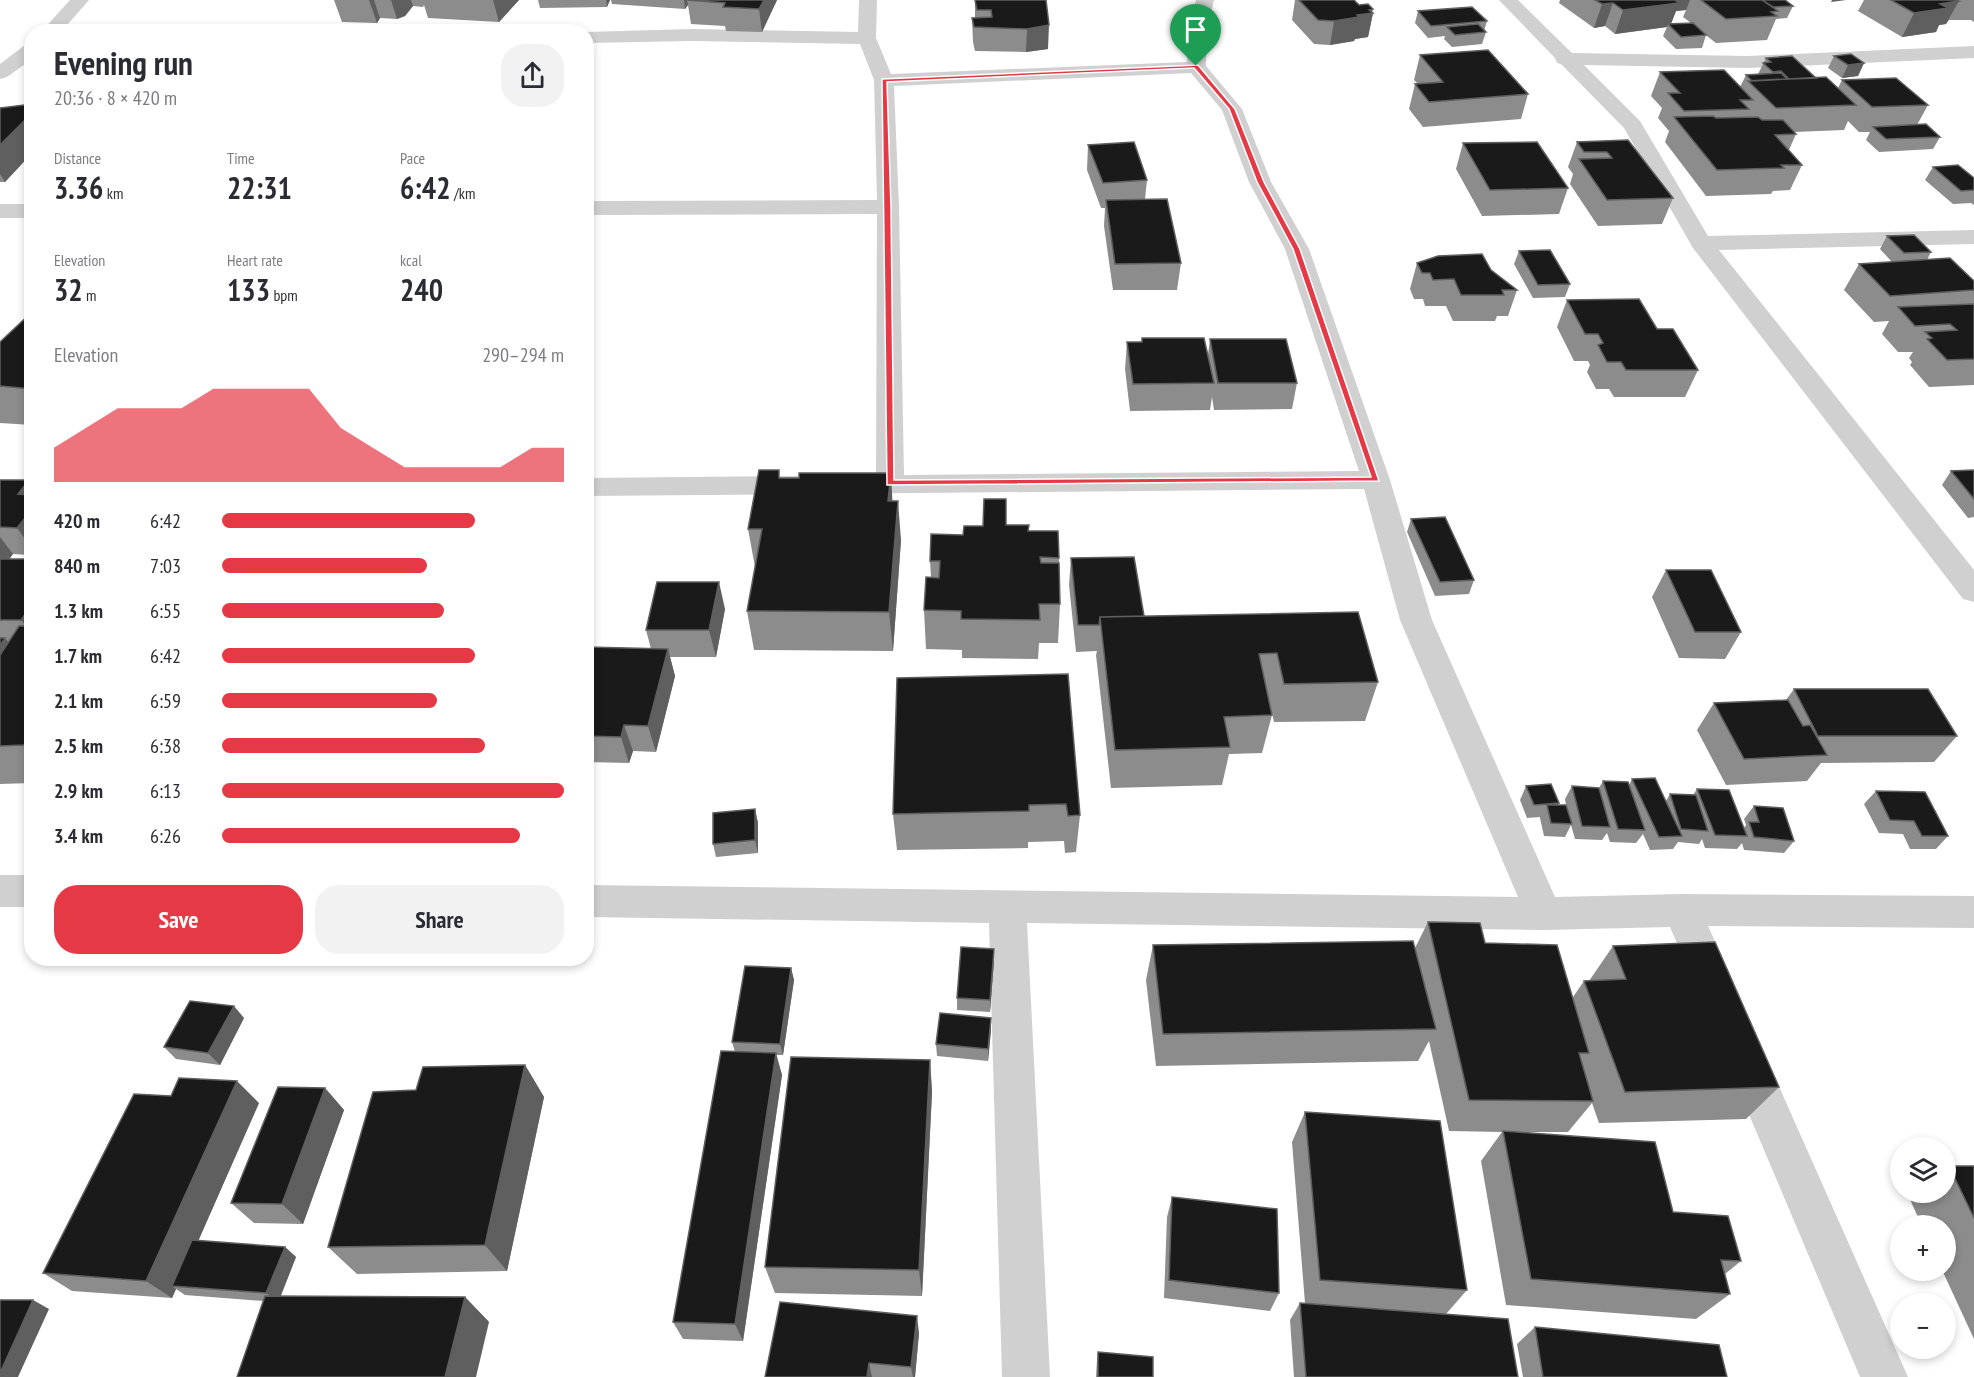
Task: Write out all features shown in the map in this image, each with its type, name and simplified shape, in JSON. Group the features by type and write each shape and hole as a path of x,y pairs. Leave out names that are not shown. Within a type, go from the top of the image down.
{"street":[{"path":"58,24 80,0"},
{"path":"868,0 867,38 884,80 888,207 890,483"},
{"path":"1205,0 1198,30 1196,66 1232,109 1260,182 1297,249 1376,480 1416,620 1544,914"},
{"path":"1508,0 1564,59 1633,125 1701,243 1974,591"},
{"path":"594,37 692,35 867,38"},
{"path":"1564,59 1748,62 1974,52"},
{"path":"0,73 24,55"},
{"path":"884,80 1196,66"},
{"path":"594,208 888,207"},
{"path":"0,211 24,211"},
{"path":"1701,243 1974,237"},
{"path":"594,487 1376,480"},
{"path":"0,891 24,891"},
{"path":"594,901 1544,914 1682,910 1974,912"},
{"path":"1007,908 1026,1377"},
{"path":"1682,910 1884,1377"}],"building":[{"path":"687,0 764,0 759,9 723,7 725,3"},
{"path":"975,0 1046,0 1049,25 1027,29 974,27 972,18 992,17 991,10 977,10"},
{"path":"1299,0 1354,0 1359,5 1368,4 1373,9 1369,10 1373,13 1334,21 1318,20"},
{"path":"1595,0 1675,0 1679,3 1623,10 1613,3 1602,4"},
{"path":"1701,0 1762,0 1778,11 1771,12 1777,16 1726,19"},
{"path":"1762,0 1785,0 1793,6 1773,7"},
{"path":"1891,0 1959,1 1940,4 1948,8 1914,13"},
{"path":"1472,7 1487,21 1431,26 1418,11"},
{"path":"1693,23 1706,35 1681,37 1668,24"},
{"path":"1478,24 1486,32 1455,35 1447,27"},
{"path":"1488,50 1528,94 1429,102 1415,84 1443,82 1420,55"},
{"path":"1851,54 1864,63 1848,65 1834,56"},
{"path":"1792,56 1816,78 1789,79 1781,71 1773,72 1763,63 1771,62 1766,58"},
{"path":"1724,70 1753,100 1740,100 1749,109 1684,111 1668,93 1680,93 1660,72"},
{"path":"1781,73 1787,79 1752,81 1746,75"},
{"path":"1826,77 1856,105 1776,108 1748,81"},
{"path":"1896,78 1928,105 1872,107 1842,80"},
{"path":"24,105 24,121 0,145 0,108"},
{"path":"1713,116 1716,118 1758,117 1762,120 1783,120 1796,134 1775,135 1802,165 1781,165 1784,168 1717,170 1674,117"},
{"path":"1926,124 1940,137 1886,139 1873,127"},
{"path":"1628,140 1673,198 1607,200 1579,159 1612,158 1607,152 1584,152 1577,142"},
{"path":"1134,142 1147,180 1103,183 1088,145"},
{"path":"1537,142 1568,188 1490,190 1463,143"},
{"path":"1958,165 1974,178 1974,190 1961,191 1933,167"},
{"path":"1167,199 1181,263 1115,264 1106,200"},
{"path":"1914,235 1931,252 1904,253 1887,236"},
{"path":"1550,250 1570,284 1538,285 1519,251"},
{"path":"1482,254 1491,270 1517,290 1502,290 1504,295 1461,295 1454,279 1433,280 1430,273 1422,273 1417,263 1438,256"},
{"path":"1950,258 1974,281 1974,290 1890,296 1859,264"},
{"path":"1639,299 1657,329 1673,329 1698,370 1626,370 1621,362 1607,362 1598,345 1603,343 1598,334 1585,334 1567,300"},
{"path":"1974,304 1974,359 1947,360 1927,339 1932,338 1925,332 1957,330 1950,324 1915,326 1898,307"},
{"path":"24,320 24,388 0,386 0,342"},
{"path":"1142,338 1204,338 1214,383 1133,384 1127,342 1142,342"},
{"path":"1210,339 1286,339 1297,383 1218,383"},
{"path":"759,470 779,470 779,478 799,478 799,473 891,473 888,501 898,501 889,612 747,611 762,529 748,529"},
{"path":"1974,470 1974,499 1951,471"},
{"path":"0,480 24,480 24,486 18,494 24,494 24,519 17,528 0,527"},
{"path":"984,499 1006,499 1006,525 1029,525 1028,531 1058,531 1059,558 1040,557 1041,563 1059,563 1060,604 1039,604 1040,620 961,619 961,611 924,610 926,577 939,578 940,561 930,561 931,534 963,535 964,526 983,526"},
{"path":"1445,517 1474,580 1440,582 1411,519"},
{"path":"1134,557 1144,616 1100,617 1099,625 1078,625 1071,558"},
{"path":"0,559 24,559 24,616 21,620 0,620"},
{"path":"1666,570 1711,570 1741,632 1695,632"},
{"path":"657,582 719,582 709,630 646,630"},
{"path":"1358,612 1378,682 1284,684 1277,653 1259,654 1272,715 1224,717 1230,747 1115,750 1100,617"},
{"path":"19,626 24,626 24,745 0,746 0,655"},
{"path":"594,647 668,649 648,726 624,725 621,737 594,736"},
{"path":"1068,674 1080,815 1068,816 1066,804 1029,805 1029,811 893,814 897,678"},
{"path":"1794,689 1928,689 1957,736 1818,736"},
{"path":"1788,700 1803,726 1810,725 1827,755 1744,759 1714,703"},
{"path":"1655,778 1682,836 1659,837 1632,779"},
{"path":"1603,781 1628,782 1645,830 1618,829"},
{"path":"1551,784 1559,803 1534,805 1526,786"},
{"path":"1572,786 1599,788 1610,827 1582,826"},
{"path":"1697,789 1729,790 1747,836 1715,835"},
{"path":"1876,791 1925,792 1948,836 1922,836 1914,821 1890,820"},
{"path":"1670,794 1696,795 1708,831 1681,829"},
{"path":"1547,805 1566,805 1572,824 1551,823"},
{"path":"1754,806 1783,808 1794,841 1754,837 1749,822 1759,822"},
{"path":"755,809 755,840 713,844 713,813"},
{"path":"1428,922 1480,923 1485,943 1557,945 1589,1053 1579,1053 1593,1101 1469,1100"},
{"path":"1413,941 1436,1029 1163,1034 1153,945"},
{"path":"1715,942 1779,1087 1625,1092 1584,981 1626,979 1613,946"},
{"path":"961,947 994,949 990,1000 957,998"},
{"path":"745,966 791,968 780,1044 732,1042"},
{"path":"190,1001 234,1006 208,1053 164,1047"},
{"path":"940,1013 991,1018 988,1049 936,1044"},
{"path":"721,1051 776,1053 735,1324 673,1322"},
{"path":"791,1057 930,1060 919,1270 765,1267"},
{"path":"525,1065 485,1245 328,1247 373,1092 416,1090 423,1067"},
{"path":"179,1078 237,1081 146,1281 43,1273 134,1094 171,1096"},
{"path":"278,1087 325,1088 282,1204 231,1203"},
{"path":"1305,1112 1440,1121 1467,1290 1320,1280"},
{"path":"1503,1131 1655,1142 1673,1212 1728,1216 1741,1261 1721,1260 1730,1294 1531,1279"},
{"path":"1956,1166 1974,1166 1974,1218 1956,1181"},
{"path":"1172,1197 1277,1209 1279,1293 1169,1280"},
{"path":"192,1240 285,1247 266,1293 172,1286"},
{"path":"265,1296 465,1297 445,1377 237,1377"},
{"path":"0,1300 33,1300 0,1373"},
{"path":"780,1302 917,1316 911,1367 869,1363 867,1377 765,1377"},
{"path":"1300,1303 1508,1319 1518,1377 1306,1377"},
{"path":"1535,1327 1719,1345 1727,1377 1543,1377"},
{"path":"1098,1352 1153,1357 1153,1377 1098,1377"}],"route":[{"path":"1196,66 1232,109 1260,182 1297,249 1376,480 890,483 888,207 884,80 1196,66"}]}
